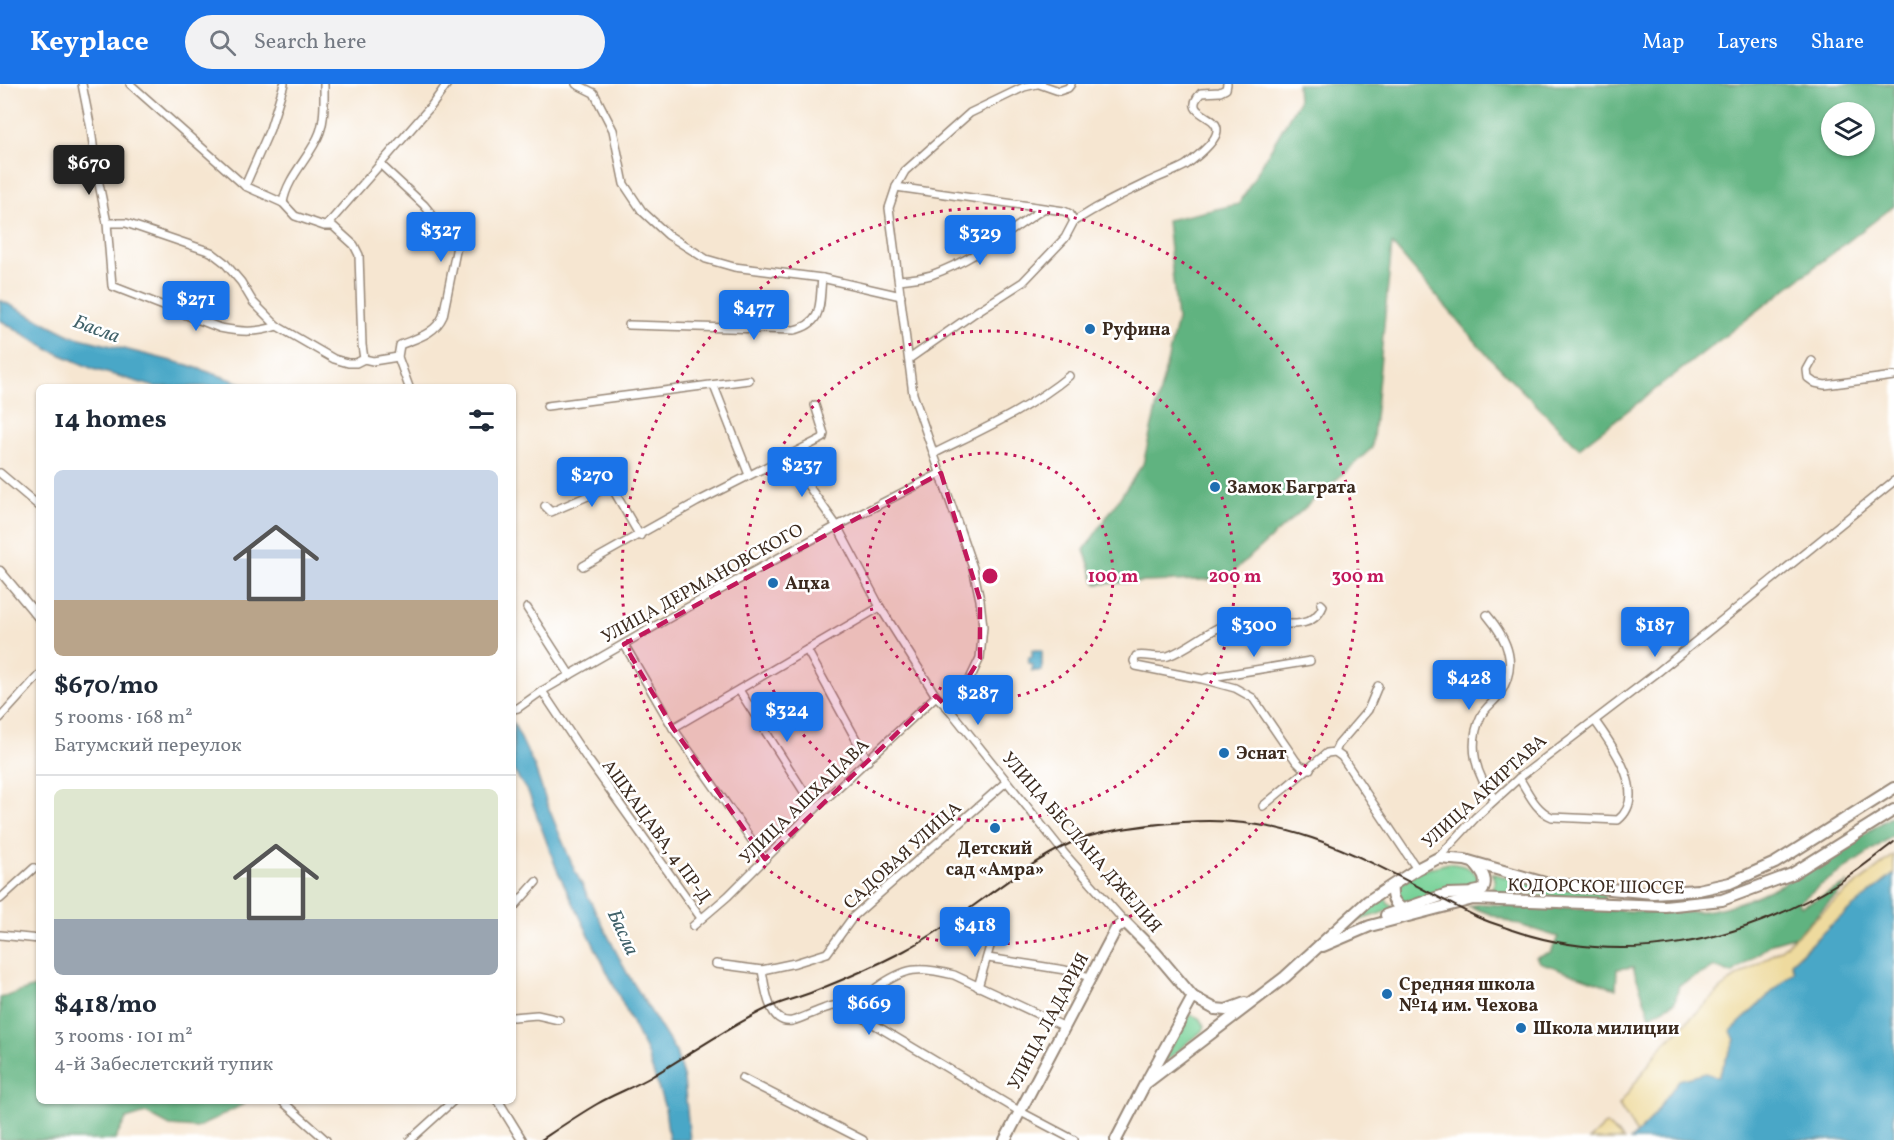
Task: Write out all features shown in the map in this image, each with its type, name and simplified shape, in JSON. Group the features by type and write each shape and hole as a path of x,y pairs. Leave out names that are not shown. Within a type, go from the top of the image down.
{"highway":[{"name":"КОДОРСКОЕ ШОССЕ","path":"1438,858 1458,859 1545,883 1653,893 1698,890 1730,883 1775,863 1894,788"},
{"name":"КОДОРСКОЕ ШОССЕ","path":"1317,948 1362,929 1466,900 1665,906 1722,900 1792,874 1894,810"},
{"name":"УЛИЦА АКИРТАВА","path":"1116,1140 1145,1084 1285,977 1353,913 1417,869 1438,858"},
{"path":"1362,929 1381,917 1447,894 1483,890 1486,883 1485,875 1475,864"},
{"path":"1392,886 1392,897 1402,909"},
{"path":"1472,892 1518,901"},
{"name":"УЛИЦА ЛАДАРИЯ","path":"1005,1140 1116,929 1125,922"},
{"name":"УЛИЦА БЕСЛАНА ДЖЕЛИЯ","path":"1125,922 1155,952 1193,997 1215,1009 1226,1010 1257,998"},
{"path":"1145,1084 1193,997"}],"street":[{"path":"82,84 107,223 112,286 220,328 260,332 277,326"},
{"path":"130,84 245,186 283,203 295,216 324,226 432,105 447,84"},
{"path":"245,186 270,129 284,84"},
{"path":"283,203 285,191 320,132 324,116 324,84"},
{"path":"576,84 594,93 613,130 624,184 642,211 668,235 706,259 734,267 822,278 901,296"},
{"path":"949,709 968,683 980,658 983,627 980,600 973,568 913,394 889,208 896,187 905,171 970,113 1024,87 1038,84 1050,86 1059,91 1068,88 1071,84"},
{"path":"909,358 1023,282 1065,238 1074,221 1101,205 1185,165 1200,154 1216,135 1218,129 1197,110 1194,105 1196,98 1201,93 1220,92 1226,89 1227,84"},
{"path":"380,164 424,205 457,246 443,316 438,326 400,345 398,357 408,384"},
{"path":"896,187 1064,211 1070,214 1074,221"},
{"path":"899,280 930,276 959,263 1043,209"},
{"path":"107,223 126,223 145,228 211,252 224,262 241,282 253,302 277,326 334,359 356,363 364,359 373,361 398,357"},
{"path":"328,224 347,238 359,255 364,359"},
{"path":"629,325 794,330 806,328 814,322 818,315 822,278"},
{"path":"1812,361 1807,370 1808,378 1815,383 1825,385 1894,376"},
{"path":"935,453 1008,416 1049,392 1069,376"},
{"path":"547,406 749,380"},
{"path":"714,386 749,475"},
{"path":"583,566 749,475 823,438 824,434 815,405"},
{"name":"УЛИЦА БЕСЛАНА ДЖЕЛИЯ","path":"787,456 837,526 880,607 936,696 949,709 1064,853 1125,922"},
{"name":"УЛИЦА ДЕРМАНОВСКОГО","path":"516,708 682,610 941,472"},
{"path":"0,473 36,503"},
{"name":"УЛИЦА АКИРТАВА","path":"1438,858 1495,799 1548,754 1595,721 1894,481"},
{"path":"545,506 551,512 611,486 640,536"},
{"path":"0,571 36,614"},
{"path":"1310,769 1301,766 1296,761 1254,698 1235,688 1202,679 1136,666 1134,661 1136,656 1165,657 1178,652 1221,627 1238,621 1296,625 1319,615 1323,606 1321,604"},
{"path":"673,728 880,607"},
{"path":"527,608 570,675"},
{"path":"1487,615 1499,629 1511,658 1509,672 1502,690 1481,715 1475,742 1476,768 1485,787 1495,799"},
{"path":"624,644 673,728 765,859"},
{"path":"807,650 868,761"},
{"path":"1202,679 1310,661"},
{"path":"0,718 36,678"},
{"path":"1335,752 1338,745 1368,710 1378,686"},
{"path":"739,690 815,809"},
{"name":"АШХАЦАВА, 4 ПР-Д","path":"542,691 701,918"},
{"name":"УЛИЦА АШХАЦАВА","path":"693,926 728,896 815,809 936,696"},
{"path":"1519,778 1534,803 1543,813 1552,817 1618,820 1625,814 1630,796 1630,784 1616,751 1595,721"},
{"path":"1263,806 1327,753 1335,752 1342,757 1400,840 1417,869"},
{"name":"САДОВАЯ УЛИЦА","path":"716,964 762,970 827,953 853,917 1006,782"},
{"path":"0,899 34,868"},
{"path":"516,905 536,882"},
{"path":"0,935 36,939"},
{"path":"978,987 993,936"},
{"path":"988,958 1065,970 1090,977"},
{"path":"876,988 904,972 916,969 954,975 1063,1026"},
{"path":"762,970 766,994 775,1014 782,1020 791,1021 834,1004 845,1007 1019,1111 1074,1140"},
{"path":"516,1017 537,1015 559,1020"},
{"path":"742,1078 863,1140"},
{"path":"285,1104 326,1140"},
{"path":"410,1140 450,1104"},
{"path":"500,1104 522,1140"}],"highlighted area":[{"path":"941,473 980,600 980,658 949,709 936,696 765,859 673,728 624,644"}],"green space":[{"path":"1297,84 1894,84 1894,206 1579,448 1488,356 1392,244 1372,448 1225,579 1096,584 1084,550 1143,464 1177,320 1167,220 1239,204 1298,102"},
{"path":"1894,815 1894,835 1798,903 1802,906 1848,883 1796,936 1772,943 1732,974 1715,967 1679,985 1675,1002 1650,1016 1633,967 1617,969 1616,989 1539,962 1536,957 1551,952 1558,937 1469,906 1482,904 1661,912 1695,912 1725,907 1748,900 1791,879"},
{"path":"1448,863 1468,868 1481,882 1475,887 1452,889 1406,902 1398,900 1397,887 1417,872"},
{"path":"1491,873 1546,888 1604,892 1604,900 1494,892 1490,891 1494,882"},
{"path":"1384,894 1394,909 1348,924"},
{"path":"36,987 36,1104 244,1104 197,1128 170,1126 146,1113 126,1119 115,1140 0,1140 0,998"},
{"path":"1188,1016 1199,1018 1205,1026 1203,1030 1159,1067"}],"sand":[{"path":"1894,855 1894,874 1830,926 1791,962 1794,971 1732,1031 1735,1040 1718,1077 1647,1124 1637,1134 1619,1105 1664,1043 1730,981 1780,950 1835,901"},
{"path":"1606,1124 1624,1140 1589,1140"}],"water":[{"path":"0,300 72,336 188,365 244,384 145,384 93,369 48,349 0,320"},
{"path":"1032,650 1042,650 1042,671 1032,671 1032,664 1028,663 1029,657 1032,657"},
{"path":"516,728 535,768 574,869 627,973 676,1052 684,1080 690,1140 669,1140 665,1108 646,1051 557,870 529,794 516,774"},
{"path":"1894,874 1894,1140 1630,1140 1647,1124 1679,1080 1706,1073 1718,1077 1735,1040 1731,1031 1794,971 1791,963 1830,926"}],"railway":[{"path":"541,1140 597,1104 651,1077 751,1016 849,977 926,939 1051,853 1084,838 1112,831 1183,822 1225,821 1264,826 1337,847 1477,917 1512,930 1554,941 1596,947 1638,948 1680,943 1722,934 1763,921 1840,882 1894,842"}],"place":[{"name":"Руфина","path":"1090,329"},
{"name":"Замок Баграта","path":"1215,487"},
{"name":"Ацха","path":"773,583"},
{"name":"Эснат","path":"1224,753"},
{"name":"Детский сад «Амра»","path":"995,828"},
{"name":"Средняя школа №14 им. Чехова","path":"1387,994"},
{"name":"Школа милиции","path":"1521,1028"}],"water label":[{"name":"Басла","path":"97,328"},
{"name":"Басла","path":"624,932"}]}
